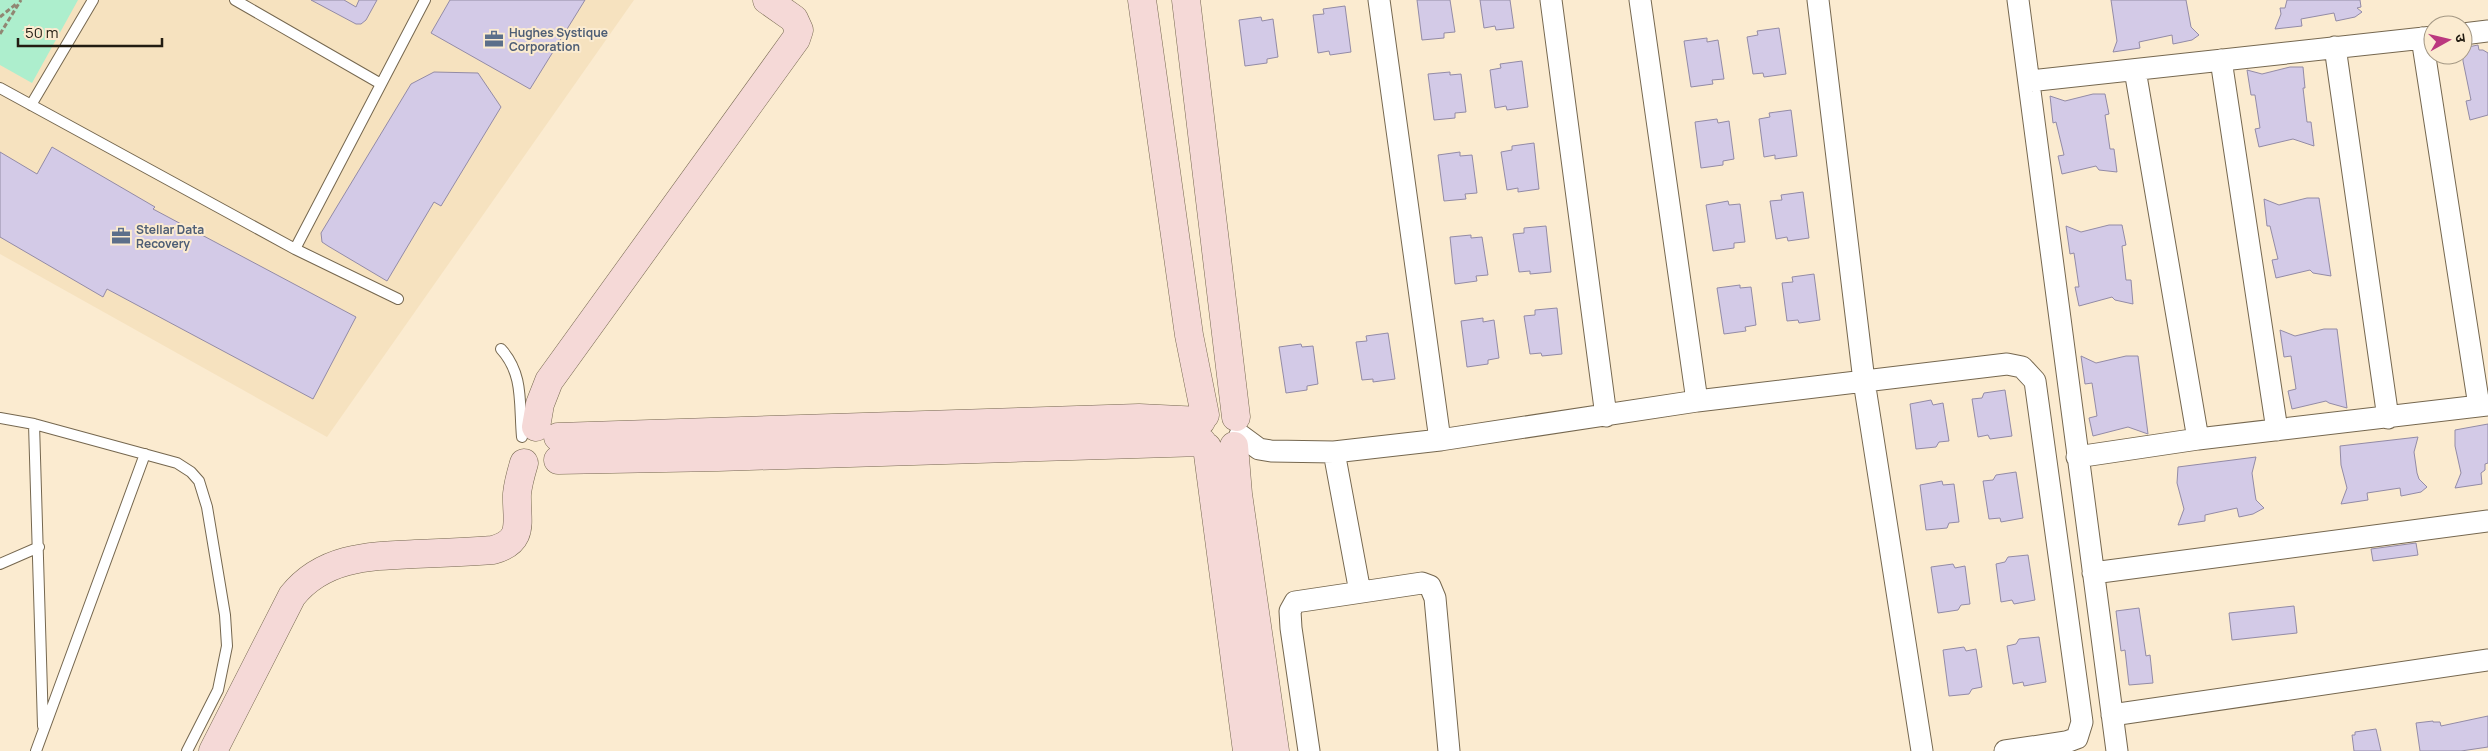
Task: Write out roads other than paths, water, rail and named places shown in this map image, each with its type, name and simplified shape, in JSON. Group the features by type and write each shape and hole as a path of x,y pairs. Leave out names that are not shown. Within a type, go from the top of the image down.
{"street":[{"path":"213,751 292,596 303,583 329,567 368,556 493,550 506,547 516,532 519,519 518,488 539,445 540,404 549,381 796,39 799,30 794,19 766,0"},
{"path":"1142,0 1204,431 1247,751"},
{"path":"1186,0 1237,433 1238,494 1275,751"},
{"path":"1379,0 1440,440"},
{"path":"1551,0 1606,416"},
{"path":"1640,0 1697,401"},
{"path":"1818,0 1864,381 1922,751"},
{"path":"2018,0 2117,751"},
{"path":"2473,33 2488,31"},
{"path":"2030,81 2423,37"},
{"path":"2334,48 2388,418"},
{"path":"2221,60 2277,430"},
{"path":"2077,457 2277,430 2483,406 2431,65"},
{"path":"2135,70 2198,440"},
{"path":"1204,431 1218,409 1231,412 1237,433 1258,448 1271,451 1334,452 1440,440 1697,401 2007,364 2022,367 2035,381 2082,722 2077,738 2066,742 2005,751"},
{"path":"539,445 1139,418 1204,431 1220,451 1237,433"},
{"path":"1334,452 1360,592"},
{"path":"2093,572 2488,521"},
{"path":"1309,751 1291,628 1290,611 1295,602 1422,583 1430,586 1435,598 1449,751"},
{"path":"2112,715 2488,660"}],"lane":[{"path":"31,105 93,0"},
{"path":"235,0 382,84"},
{"path":"295,248 425,0"},
{"path":"0,88 295,248 398,299"},
{"path":"501,349 511,360 516,371 539,445"},
{"path":"0,418 34,424 176,462 199,480 207,506 225,616 227,646 218,690 187,751"},
{"path":"34,424 43,731"},
{"path":"36,751 145,454"},
{"path":"0,564 39,548"}],"place":[{"name":"Hughes Systique Corporation","path":"494,39"},
{"name":"Stellar Data Recovery","path":"121,236"}]}
